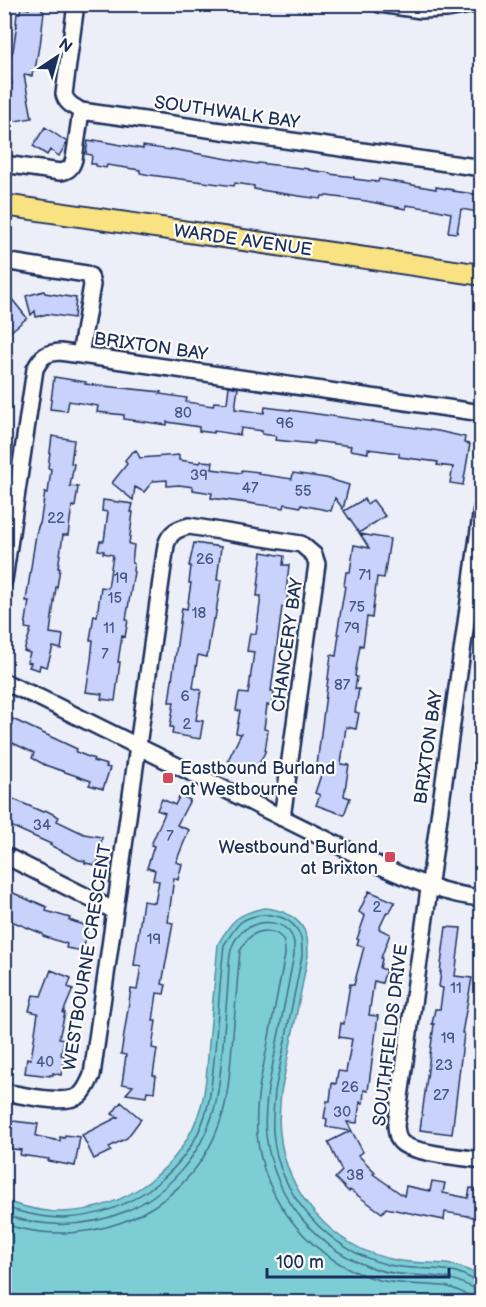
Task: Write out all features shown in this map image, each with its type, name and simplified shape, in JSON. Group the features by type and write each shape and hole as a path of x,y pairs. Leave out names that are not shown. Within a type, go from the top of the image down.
{"main road":[{"name":"WARDE AVENUE","path":"4,205 482,275"}],"street":[{"path":"4,164 60,172 67,171 72,166 81,111 66,100 64,94 76,4"},
{"path":"380,4 421,10 447,9 476,4"},
{"name":"SOUTHWALK BAY","path":"81,111 482,168"},
{"path":"4,261 90,276 92,285 80,355"},
{"name":"BRIXTON BAY","path":"4,580 35,369 42,357 48,353 60,352 482,413"},
{"name":"BRIXTON BAY","path":"429,885 477,568 482,508"},
{"name":"CHANCERY BAY","path":"138,746 168,538 179,528 189,526 301,544 314,555 317,572 282,818"},
{"path":"4,682 380,866 444,890 482,897"},
{"name":"WESTBOURNE CRESCENT","path":"4,1092 64,1101 80,1095 92,1075 138,746"},
{"path":"4,855 115,911"},
{"name":"SOUTHFIELDS DRIVE","path":"429,885 396,1126 397,1137 401,1143 413,1149 482,1160"}],"water":[{"path":"264,908 278,910 296,920 304,930 307,939 308,956 281,1092 279,1118 284,1155 291,1176 302,1196 315,1214 331,1229 349,1242 369,1252 405,1262 455,1265 480,1276 481,1302 5,1302 5,1201 33,1209 62,1212 109,1203 149,1182 181,1148 193,1128 204,1091 218,944 236,919"}],"building":[{"path":"29,4 43,4 42,11 44,12 35,70 32,76 24,75 32,118 10,122 4,109 4,85 12,84 8,61 13,51 17,13 20,13 21,7 29,9"},
{"path":"45,127 67,142 59,156 50,150 47,155 33,146"},
{"path":"94,140 143,149 143,146 171,149 257,164 309,169 354,177 354,179 378,182 379,179 481,195 478,212 461,209 457,233 448,232 451,213 433,209 406,205 406,209 327,196 322,196 321,199 254,189 254,186 235,183 234,186 150,175 140,173 140,170 107,165 106,168 96,166 96,164 91,164 92,155 86,154 88,141 94,142"},
{"path":"44,291 76,298 74,318 47,314 36,317 35,311 31,315 26,296"},
{"path":"11,298 27,318 4,337 4,304"},
{"path":"54,377 86,382 85,384 161,392 160,394 187,398 186,402 213,406 214,402 227,403 229,386 238,388 235,409 264,413 265,407 438,431 465,437 464,443 470,444 463,485 450,483 453,467 437,465 438,462 399,457 399,453 368,449 368,453 350,450 351,446 314,441 314,444 275,440 276,436 262,434 262,431 241,428 240,435 199,431 199,427 124,419 124,415 97,412 98,406 69,401 67,411 50,409"},
{"path":"52,436 74,440 71,463 74,464 70,486 78,487 75,507 72,506 68,535 63,535 50,633 63,635 61,649 53,647 47,667 40,665 39,670 29,667 31,663 27,662 30,653 24,651 31,629 25,628 29,601 26,601 36,534 40,524 45,492 48,493"},
{"path":"136,450 140,458 179,455 179,460 213,462 212,469 241,473 242,470 259,472 258,474 292,479 293,473 326,478 349,485 343,509 335,498 331,511 301,505 301,507 285,504 284,508 211,498 212,493 193,490 193,487 167,486 167,480 153,481 144,492 135,487 133,500 112,483 127,464 125,460"},
{"path":"364,499 367,504 373,500 385,516 359,533 344,511"},
{"path":"103,500 133,504 129,544 134,545 132,563 134,572 125,637 122,636 118,662 120,662 115,701 101,699 102,694 86,692 94,615 97,616 101,587 108,588 113,555 98,550 100,541 104,541 108,512 102,511"},
{"path":"360,534 390,539 384,578 377,577 372,618 367,617 363,646 360,645 355,676 357,677 355,689 359,689 355,712 359,713 356,729 346,727 341,764 349,765 344,796 350,798 344,815 316,805 320,795 315,793 324,766 317,765 331,655 336,656 346,572 350,572 354,545 369,548"},
{"path":"194,543 221,547 217,580 221,580 215,619 213,619 207,657 198,655 193,688 201,690 196,720 203,721 200,739 172,734 173,727 170,727 174,702 169,702 182,608 187,609 191,583 189,583 191,566 189,566"},
{"path":"262,552 284,556 283,565 289,565 286,593 288,593 286,607 282,607 271,691 274,691 272,706 267,705 264,729 268,730 265,752 254,774 228,760 241,734 236,733 240,711 236,710 239,693 248,694 249,688 254,652 247,651 250,633 256,634 261,596 257,596"},
{"path":"4,715 77,749 76,752 94,759 93,761 107,765 106,767 110,768 103,789 89,785 91,781 45,765 32,758 34,753 4,739"},
{"path":"4,795 43,812 45,810 59,817 57,821 84,834 102,837 98,863 96,865 85,863 51,844 4,823"},
{"path":"180,795 190,800 177,825 189,830 176,862 182,864 178,880 174,878 168,922 173,923 162,984 166,985 164,994 157,993 153,1021 156,1021 152,1048 157,1049 153,1075 156,1076 154,1092 147,1091 146,1097 126,1094 133,1086 122,1084 126,1055 121,1054 131,989 137,990 141,966 134,965 143,901 155,903 159,881 153,880 155,870 147,868 154,846 151,845 165,813 157,810 162,799 175,805"},
{"path":"7,890 47,907 46,911 87,926 83,951 66,948 67,944 4,918 4,895"},
{"path":"369,891 395,902 379,929 390,934 381,958 380,968 386,970 382,983 374,981 369,1015 378,1016 368,1091 364,1090 357,1123 347,1122 363,1152 358,1155 375,1172 373,1174 404,1196 406,1186 430,1191 432,1181 445,1183 443,1193 468,1198 470,1188 482,1189 480,1218 445,1212 444,1220 386,1208 382,1213 350,1190 349,1192 335,1178 342,1171 328,1142 350,1131 326,1127 327,1119 324,1118 327,1101 330,1101 332,1083 336,1084 338,1071 346,1072 352,1039 339,1037 341,1023 344,1024 350,984 354,985 364,947 357,944 365,916 359,912"},
{"path":"446,927 461,928 455,976 472,978 462,1033 464,1033 452,1134 420,1130 434,1024 432,1024 435,1009 440,1009 443,988 439,987"},
{"path":"51,970 71,978 68,987 73,989 63,1013 65,1013 59,1038 64,1039 61,1055 65,1056 64,1065 61,1075 25,1073 27,1058 31,1059 38,1013 29,1011 33,995 41,996"},
{"path":"121,1102 141,1119 127,1138 109,1147 111,1151 94,1159 82,1135 118,1117 112,1114"},
{"path":"4,1120 38,1124 36,1136 60,1141 60,1137 64,1138 65,1135 80,1137 75,1166 20,1155 21,1150 4,1148"}],"place":[{"name":"Eastbound Burland at Westbourne","path":"168,778"},
{"name":"Westbound Burland at Brixton","path":"390,857"}]}
